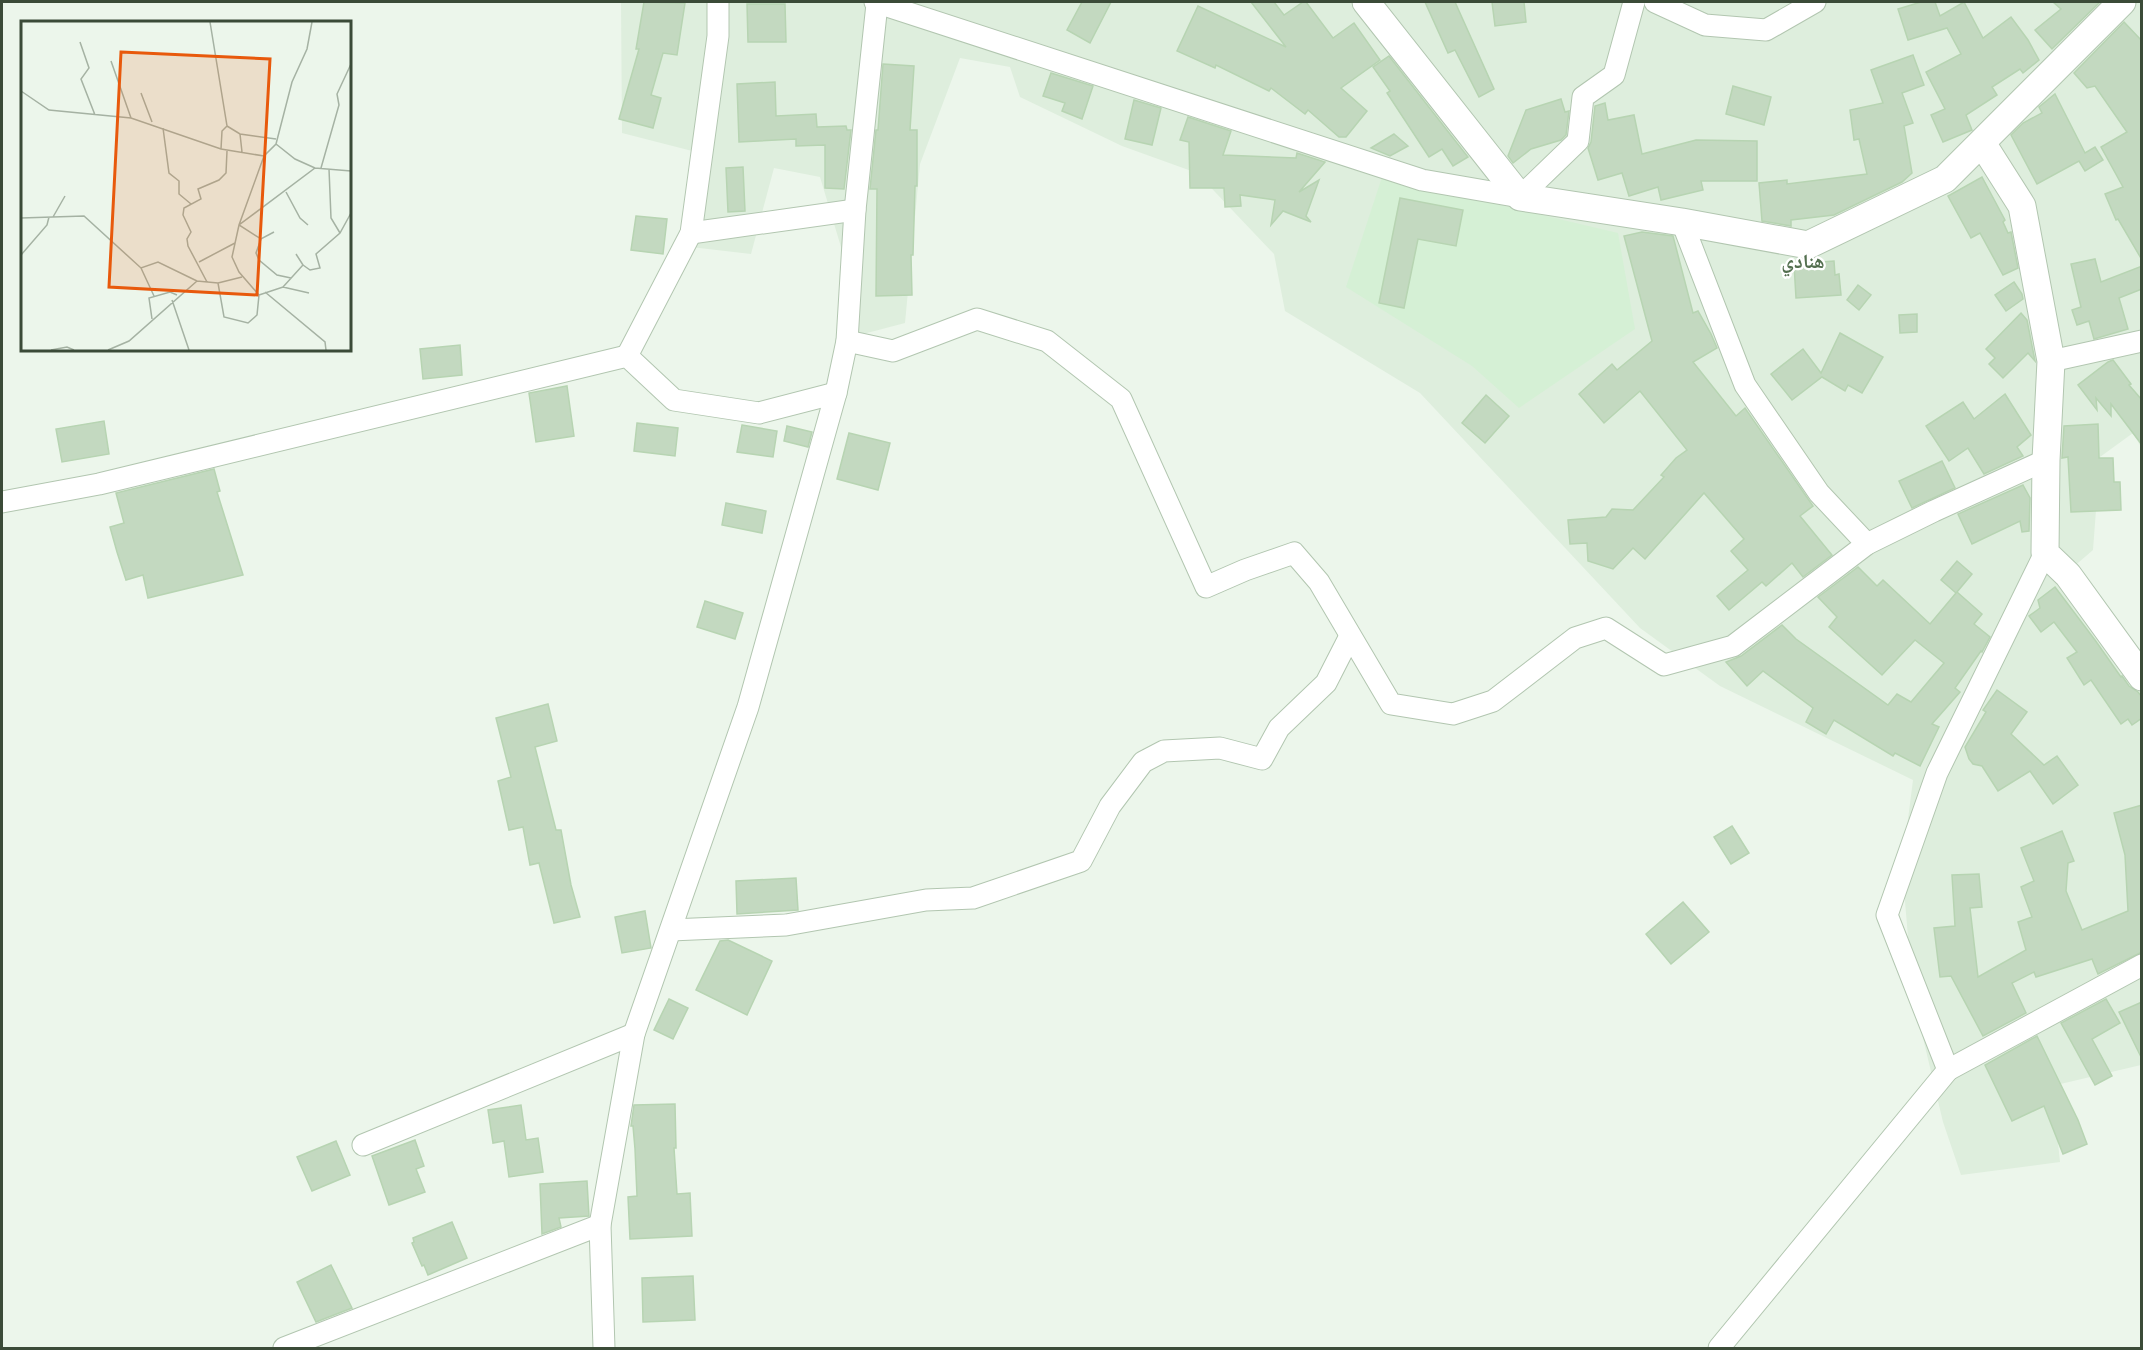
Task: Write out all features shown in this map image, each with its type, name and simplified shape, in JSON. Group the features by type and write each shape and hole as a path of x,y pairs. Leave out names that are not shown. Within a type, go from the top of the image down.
{"street":[{"path":"2,502 99,484 627,356 691,233 718,36 718,2"},
{"path":"1366,2 1520,197"},
{"path":"1520,197 1578,141 1582,97 1614,75 1634,2"},
{"path":"1655,2 1705,25 1766,30 1815,2"},
{"path":"604,1348 600,1225 634,1035 748,707 836,393 847,341 855,210 876,3 1422,180 1808,245 1945,179 2122,2"},
{"path":"1948,1070 1887,915 1937,773 2045,553 2046,460 2051,361 2022,206 1982,143"},
{"path":"691,233 855,210"},
{"path":"1682,222 1745,385 1819,493 1867,544"},
{"path":"847,341 893,351 977,319 1047,342 1121,399 1206,587 1245,570 1294,553 1319,582 1391,704 1453,714 1493,701 1575,638 1606,628 1664,665 1733,646 1867,544 2046,460"},
{"path":"2051,361 2142,341"},
{"path":"627,356 674,400 759,413 836,393"},
{"path":"2045,553 2068,575 2142,676"},
{"path":"671,930 786,925 926,900 973,898 1081,861 1110,806 1143,762 1164,751 1220,748 1262,759 1279,728 1326,682 1350,636"},
{"path":"1719,1348 1948,1070 2142,965"},
{"path":"363,1145 634,1035"},
{"path":"284,1348 600,1225"}],"shaded area":[{"path":"621,2 2141,2 2141,447 2133,433 2100,457 2093,550 2064,575 2141,671 2141,1065 2052,1086 2060,1162 1961,1175 1943,1122 1913,996 1902,866 1913,780 1720,686 1640,628 1420,393 1285,311 1274,254 1197,173 1122,146 1020,97 1010,67 960,58 920,164 905,323 848,338 844,257 820,177 774,168 751,254 682,246 700,153 622,133"},
{"path":"1382,177 1618,233 1635,329 1519,408 1472,366 1346,287"}],"building":[{"path":"644,2 685,3 677,55 663,53 651,95 661,98 653,128 619,119 639,49 636,49"},
{"path":"1082,2 1111,2 1090,43 1067,30"},
{"path":"1251,2 1274,2 1284,15 1306,2 1333,38 1354,23 1380,60 1341,88 1367,111 1346,137 1339,137 1308,110 1305,114 1271,88 1269,91 1216,65 1215,68 1177,51 1198,6 1286,47"},
{"path":"1425,2 1455,2 1494,89 1479,97 1455,50 1448,53"},
{"path":"1492,2 1524,2 1526,22 1495,26"},
{"path":"1921,2 1935,2 1940,16 1964,2 1983,38 2011,17 2039,60 2023,73 2020,69 1992,87 1997,95 1966,115 1972,130 1943,142 1931,115 1945,109 1926,72 1961,54 1947,28 1908,40 1898,9"},
{"path":"2053,2 2100,2 2052,49 2035,30 2061,9"},
{"path":"747,4 785,4 786,42 748,42"},
{"path":"2124,22 2142,41 2142,260 2118,219 2116,220 2105,194 2123,187 2101,147 2127,132 2095,86 2087,88 2074,73"},
{"path":"1913,55 1924,85 1902,93 1913,123 1904,126 1912,173 1902,182 1834,215 1791,220 1791,226 1762,221 1759,183 1787,180 1787,184 1867,174 1859,139 1854,140 1850,110 1883,103 1871,70"},
{"path":"1389,56 1468,157 1453,166 1442,149 1429,157 1387,93 1390,91 1373,67"},
{"path":"883,64 914,66 910,130 917,130 917,186 915,186 913,255 911,255 912,295 876,296 877,189 870,189 876,130 878,130"},
{"path":"1051,73 1093,86 1082,119 1062,111 1065,103 1043,96"},
{"path":"775,82 776,116 816,114 817,127 846,126 847,130 851,130 844,189 825,188 825,145 796,146 796,139 739,142 737,84"},
{"path":"1733,86 1771,97 1764,125 1726,114"},
{"path":"2055,94 2085,153 2095,147 2103,160 2085,171 2079,161 2037,184 2011,135 2023,123 2042,113 2039,107"},
{"path":"1561,99 1565,112 1569,111 1566,135 1561,140 1531,149 1513,163 1508,156 1526,110"},
{"path":"1134,100 1161,108 1152,145 1125,139"},
{"path":"1605,103 1608,120 1634,115 1642,154 1696,140 1757,141 1757,181 1701,181 1703,190 1661,200 1658,187 1629,196 1622,173 1598,180 1588,148 1591,142 1595,106"},
{"path":"1188,117 1231,131 1223,155 1296,158 1297,153 1325,162 1299,192 1319,180 1306,216 1311,222 1283,211 1271,225 1275,200 1240,195 1241,206 1225,207 1224,188 1190,188 1189,142 1180,140"},
{"path":"1394,134 1408,146 1390,156 1371,148"},
{"path":"743,167 745,211 728,212 726,168"},
{"path":"1982,177 2005,220 2003,222 2008,233 2011,232 2018,268 2003,275 1980,233 1971,238 1948,196"},
{"path":"1400,198 1463,210 1456,246 1418,239 1404,308 1379,303"},
{"path":"636,216 667,219 663,254 631,250"},
{"path":"1642,232 1673,236 1693,313 1698,311 1717,348 1693,362 1736,416 1745,408 1813,506 1800,516 1832,555 1803,577 1792,563 1766,586 1762,582 1729,610 1717,596 1748,570 1731,551 1744,539 1704,493 1645,559 1633,548 1613,569 1588,561 1587,543 1570,544 1568,520 1606,517 1612,509 1633,510 1664,477 1661,475 1676,458 1687,450 1640,391 1604,423 1579,394 1612,364 1617,370 1652,341 1624,236"},
{"path":"2095,259 2101,282 2142,266 2142,289 2119,298 2128,329 2094,339 2089,321 2077,325 2072,310 2081,307 2071,264"},
{"path":"1834,261 1835,275 1839,274 1841,295 1796,298 1794,264"},
{"path":"2014,282 2023,299 2006,311 1995,295"},
{"path":"1858,285 1871,295 1859,310 1847,300"},
{"path":"2021,313 2027,320 2035,361 2028,353 2003,378 1989,364 1995,358 1986,349"},
{"path":"1917,314 1917,332 1900,333 1899,315"},
{"path":"1840,333 1883,357 1862,393 1848,385 1845,391 1822,377 1792,400 1771,374 1803,349 1821,373"},
{"path":"460,345 462,375 423,379 420,349"},
{"path":"2113,360 2142,400 2142,445 2111,404 2111,416 2096,398 2097,410 2078,385"},
{"path":"567,386 574,436 536,442 529,393"},
{"path":"2005,394 2031,435 2017,447 2023,456 1984,474 1968,448 1949,461 1926,426 1963,402 1974,419"},
{"path":"1486,395 1509,416 1485,443 1462,423"},
{"path":"104,421 109,454 62,462 56,429"},
{"path":"637,423 678,428 675,456 634,451"},
{"path":"2098,424 2099,458 2113,458 2114,482 2120,482 2121,510 2071,512 2068,457 2062,458 2064,426"},
{"path":"742,425 777,431 773,457 737,452"},
{"path":"787,426 812,432 808,447 784,441"},
{"path":"849,433 890,443 878,490 837,479"},
{"path":"1942,461 1955,488 1912,508 1899,481"},
{"path":"214,469 220,491 217,492 243,575 148,598 143,575 126,580 117,552 110,527 124,523 116,493"},
{"path":"2023,485 2030,498 2029,531 2022,532 2020,521 1972,544 1958,514"},
{"path":"726,503 766,511 762,533 722,525"},
{"path":"1957,561 1972,574 1957,592 1982,614 1974,624 1990,637 1982,652 1955,688 1960,692 1932,724 1939,727 1920,766 1895,753 1893,756 1834,720 1826,734 1806,722 1813,708 1763,671 1747,686 1726,662 1741,656 1782,625 1796,639 1888,705 1897,694 1911,702 1944,663 1915,640 1882,675 1829,627 1837,617 1818,597 1858,567 1877,586 1883,580 1930,624 1956,593 1941,580"},
{"path":"2055,587 2121,677 2142,697 2142,718 2132,725 2128,719 2121,724 2091,680 2084,685 2067,658 2077,652 2054,622 2041,632 2029,616 2040,608 2038,600"},
{"path":"705,601 743,613 735,639 697,627"},
{"path":"1997,690 2027,712 2011,734 2044,765 2057,756 2078,785 2053,804 2030,771 1998,791 1982,766 1973,764 1969,759 1965,747 1986,712 1983,710"},
{"path":"548,704 557,741 535,747 556,830 561,830 571,885 580,917 554,923 539,863 530,865 523,827 509,830 498,781 511,777 496,718"},
{"path":"2142,805 2142,952 2098,974 2092,959 2036,977 2034,972 2012,983 2026,1013 1983,1036 1951,976 1940,977 1934,928 1955,926 1952,875 1979,874 1982,907 1970,908 1978,977 2026,950 2018,922 2032,917 2021,887 2034,881 2021,848 2062,831 2074,861 2068,863 2066,891 2082,930 2128,911 2125,855 2114,813"},
{"path":"1732,826 1749,853 1731,864 1714,837"},
{"path":"796,878 798,910 737,914 736,881"},
{"path":"1683,902 1709,932 1671,964 1646,934"},
{"path":"645,911 651,948 622,953 615,917"},
{"path":"728,940 772,961 747,1015 696,990 720,941"},
{"path":"669,999 688,1008 673,1039 654,1030"},
{"path":"2106,999 2120,1023 2092,1039 2112,1076 2095,1085 2061,1023"},
{"path":"2142,1002 2142,1059 2119,1012"},
{"path":"2037,1036 2078,1120 2087,1144 2063,1154 2044,1106 2012,1121 1985,1065"},
{"path":"675,1104 676,1148 674,1148 677,1194 690,1193 692,1236 630,1239 628,1197 637,1196 635,1149 633,1126 631,1126 634,1105"},
{"path":"521,1105 526,1140 538,1138 543,1172 509,1177 504,1141 493,1143 488,1110"},
{"path":"415,1140 424,1166 416,1169 425,1192 389,1205 372,1156"},
{"path":"336,1141 350,1175 312,1191 297,1157"},
{"path":"587,1181 589,1216 559,1218 561,1227 542,1234 540,1184"},
{"path":"452,1222 467,1258 428,1275 412,1243 413,1238"},
{"path":"331,1265 352,1308 316,1322 297,1282"},
{"path":"693,1276 695,1320 643,1322 642,1278"}],"district":[{"name":"هنادي","path":"1803,261"}]}
